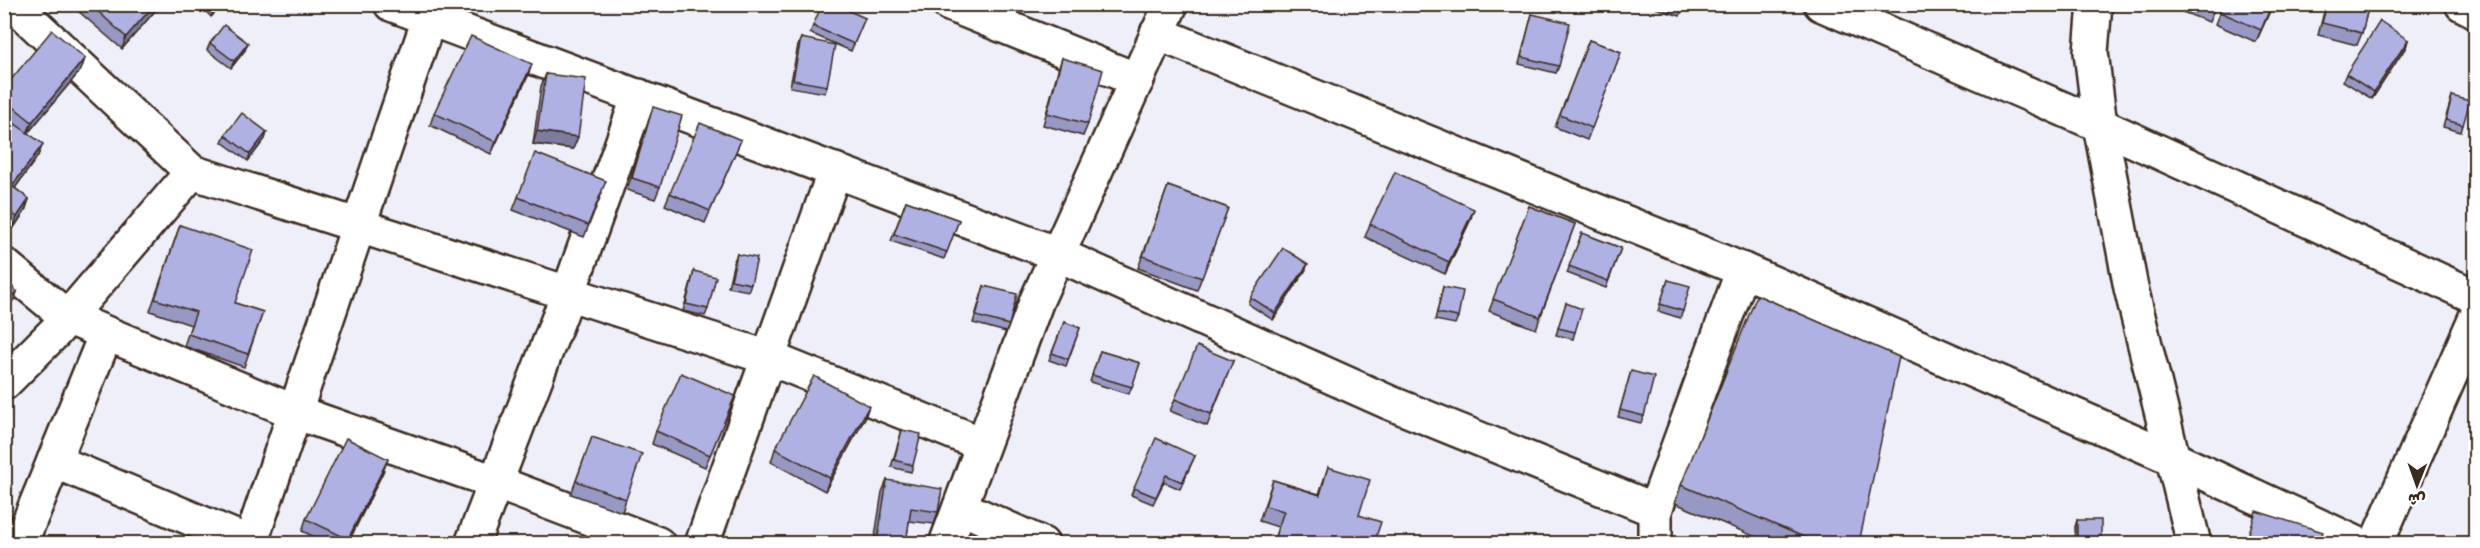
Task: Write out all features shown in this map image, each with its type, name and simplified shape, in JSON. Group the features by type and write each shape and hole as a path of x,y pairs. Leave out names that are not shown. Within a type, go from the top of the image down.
{"street":[{"path":"391,4 1057,254 1388,402 1655,510"},
{"path":"1821,4 2100,125 2475,297"},
{"path":"2095,4 2091,52 2100,125 2131,288 2194,543"},
{"path":"2462,4 2475,11"},
{"path":"965,7 1137,80"},
{"path":"16,13 192,172 769,358 982,444"},
{"path":"54,461 250,543 429,19"},
{"path":"945,543 1057,254 1164,19 2172,458 2358,543"},
{"path":"472,543 568,294 639,96"},
{"path":"702,543 835,170"},
{"path":"4,383 67,317 192,172"},
{"path":"4,265 67,317 106,334 295,412 495,482 658,543"},
{"path":"1655,543 1655,510 1743,270"},
{"path":"2376,543 2475,317"},
{"path":"20,543 106,334"},
{"path":"960,507 1042,543"}],"building":[{"path":"90,4 155,4 126,37"},
{"path":"822,4 834,4 865,18 854,44 813,26"},
{"path":"1667,4 1684,4 1682,9"},
{"path":"2200,4 2215,4 2213,10"},
{"path":"2223,4 2272,4 2261,30 2220,12"},
{"path":"2327,4 2369,4 2362,33 2322,23"},
{"path":"1532,14 1570,23 1559,66 1521,57"},
{"path":"2380,21 2408,40 2374,92 2346,74"},
{"path":"224,25 248,43 234,61 210,43"},
{"path":"52,30 85,58 32,122 4,99 4,88"},
{"path":"471,36 532,64 496,142 434,113"},
{"path":"801,38 835,45 827,86 793,80"},
{"path":"1589,40 1621,52 1592,128 1560,115"},
{"path":"1062,58 1103,70 1088,124 1047,113"},
{"path":"546,74 586,79 578,137 537,131"},
{"path":"2452,96 2470,101 2463,125 2446,120"},
{"path":"653,107 682,116 660,187 632,178"},
{"path":"242,113 267,132 250,154 225,135"},
{"path":"4,116 43,144 12,186 29,199 17,217 4,208"},
{"path":"700,123 741,140 710,211 670,193"},
{"path":"535,153 606,181 588,225 518,197"},
{"path":"1395,172 1474,209 1449,262 1370,224"},
{"path":"1168,186 1228,208 1202,278 1143,256"},
{"path":"906,201 959,220 947,252 894,234"},
{"path":"1529,206 1575,224 1540,317 1493,299"},
{"path":"180,225 253,250 235,303 263,312 248,354 188,334 196,312 155,299"},
{"path":"1582,233 1621,248 1608,281 1569,266"},
{"path":"1283,248 1308,264 1275,313 1250,297"},
{"path":"737,254 757,258 751,284 731,280"},
{"path":"694,271 716,277 708,309 686,304"},
{"path":"4,278 17,292 4,303"},
{"path":"1668,280 1690,286 1683,311 1660,304"},
{"path":"984,286 1017,294 1009,325 976,316"},
{"path":"1443,287 1463,291 1458,317 1437,313"},
{"path":"1757,295 1899,357 1859,543 1818,543 1681,485"},
{"path":"1566,303 1582,309 1575,332 1558,328"},
{"path":"1064,322 1080,328 1068,359 1052,353"},
{"path":"1197,346 1233,361 1211,414 1175,399"},
{"path":"1100,351 1140,363 1132,387 1092,375"},
{"path":"1631,371 1654,377 1644,416 1620,410"},
{"path":"681,373 735,396 710,455 656,431"},
{"path":"814,376 869,406 830,478 775,449"},
{"path":"902,430 921,434 913,465 894,460"},
{"path":"592,437 642,454 626,499 576,481"},
{"path":"346,438 388,459 348,539 306,519"},
{"path":"1156,438 1195,456 1182,482 1166,475 1156,497 1134,488"},
{"path":"1328,467 1370,480 1359,515 1381,522 1374,543 1273,543 1284,511 1265,506 1273,480 1320,495"},
{"path":"887,480 942,489 938,512 911,508 906,543 877,543"},
{"path":"2256,511 2323,532 2319,543 2246,543"},
{"path":"2077,520 2101,520 2101,543 2077,543"}]}
